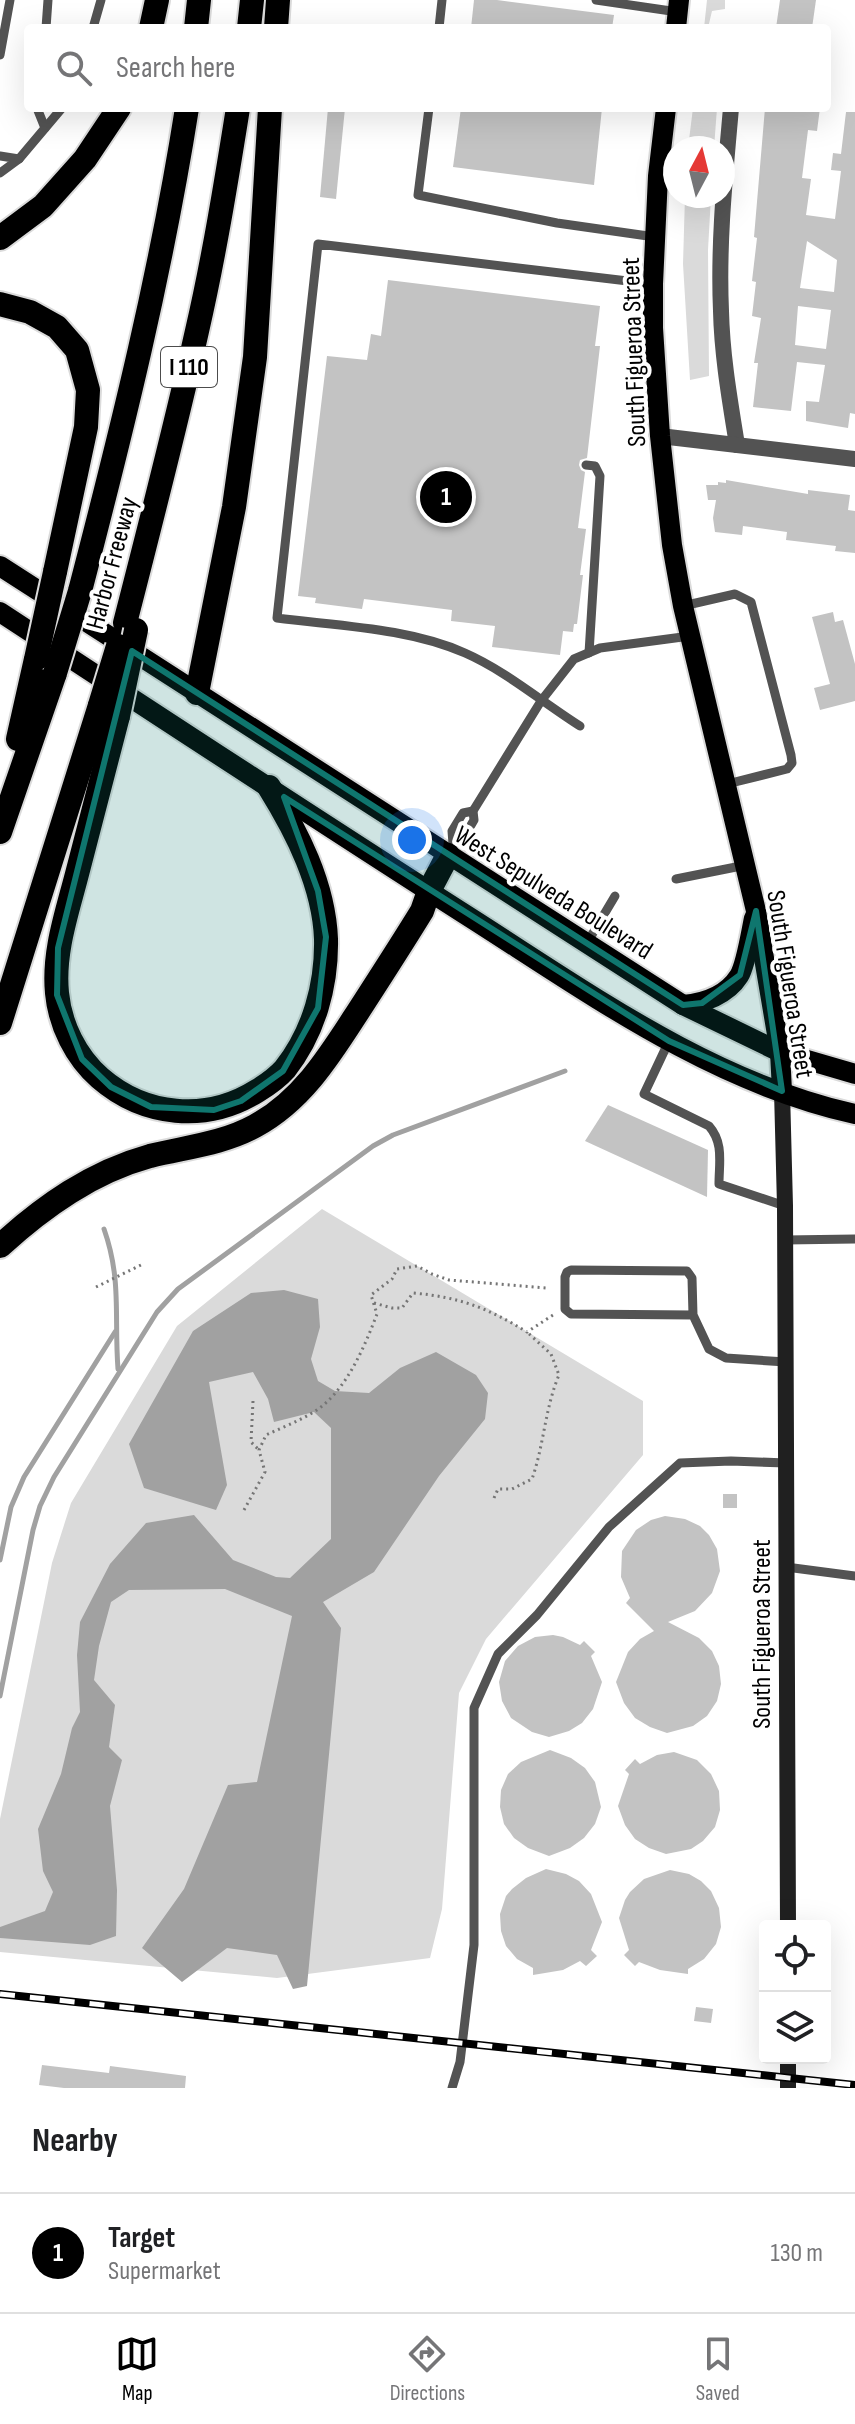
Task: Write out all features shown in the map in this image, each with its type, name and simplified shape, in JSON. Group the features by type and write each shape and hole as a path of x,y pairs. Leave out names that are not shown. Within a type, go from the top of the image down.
{"highway":[{"path":"152,24 157,0"},
{"path":"196,24 199,0"},
{"path":"249,24 252,0"},
{"path":"276,24 278,0"},
{"path":"0,238 43,206 85,159 116,112"},
{"name":"Harbor Freeway","path":"0,832 46,666 80,591 147,326 173,199 186,112"},
{"name":"Harbor Freeway","path":"0,1023 109,710 219,225 237,112"},
{"path":"197,693 234,507 255,357 270,112"},
{"path":"0,304 30,312 57,327 77,350 88,390 86,427 55,572 46,666 0,820"},
{"path":"109,710 58,948 57,995 64,1025 82,1059 111,1087 151,1107 183,1112 214,1110 241,1101 283,1071 305,1039 318,1008 324,980 326,937 318,891 300,842 269,787"},
{"path":"0,1246 39,1211 101,1174 149,1157 225,1140 257,1125 284,1106 314,1077 335,1046 422,911 451,848"}],"main road":[{"name":"South Figueroa Street","path":"666,112 658,176 653,284 660,436 672,545 683,606 756,911 780,1052 785,1206 788,1920"},
{"name":"West Sepulveda Boulevard","path":"0,566 197,693 451,848 587,943 683,1005 780,1052 855,1074"},
{"path":"0,612 429,891 669,1041 734,1074 832,1109 855,1114"},
{"path":"683,1005 702,1003 724,991 740,975 756,911"},
{"path":"788,2064 788,2088"}],"street":[{"path":"731,112 720,256 721,313 725,366 737,445"},
{"path":"660,436 855,459"}],"lane":[{"path":"0,55 10,0"},
{"path":"46,24 48,0"},
{"path":"94,24 101,0"},
{"path":"439,24 442,0"},
{"path":"596,0 678,13"},
{"path":"39,112 45,128"},
{"path":"0,173 19,159 59,112"},
{"path":"428,112 418,195 557,223 655,237"},
{"path":"0,156 19,159"},
{"path":"580,726 506,677 466,654 439,643 410,635 277,618 318,244 653,284"},
{"path":"586,465 595,466 600,476 589,653"},
{"path":"683,606 735,594 744,597 755,610 770,668 792,763 787,769 727,784"},
{"path":"451,848 463,839 474,820 473,811 541,701 574,659 600,648 690,636"},
{"path":"676,879 746,865"},
{"path":"587,943 615,896"},
{"path":"669,1041 644,1094 709,1126 717,1135 720,1144 719,1184 785,1206"},
{"path":"785,1240 855,1239"},
{"path":"693,1315 571,1314 565,1309 565,1277 571,1270 687,1271 692,1278 693,1315 709,1349 726,1358 786,1362"},
{"path":"452,2088 460,2062 474,1945 474,1708 498,1654 537,1615 609,1527 680,1463 786,1463"},
{"path":"786,1567 855,1576"}],"path":[{"path":"96,1287 143,1264"},
{"path":"259,1450 266,1435 315,1412 341,1386 377,1314 371,1295 392,1279 397,1269 417,1266 449,1280 547,1288"},
{"path":"374,1303 402,1308 413,1293 439,1295 492,1311 527,1332 551,1354 559,1375 532,1479 512,1489 498,1489 494,1498"},
{"path":"527,1332 553,1315"},
{"path":"244,1510 265,1472 259,1450 251,1442 253,1401"}],"highlighted area":[{"path":"132,651 683,1005 702,1003 740,975 756,911 782,1091 669,1041 284,797 318,891 326,937 318,1008 283,1071 241,1101 214,1110 151,1107 111,1087 82,1059 57,995 58,948"}],"shaded area":[{"path":"707,0 725,0 725,9 712,11 709,24 704,24"},
{"path":"692,112 717,112 715,136 690,136"},
{"path":"685,208 710,208 709,376 690,380 683,264"},
{"path":"322,1209 643,1401 643,1455 486,1639 459,1693 442,1909 430,1958 277,1978 0,1952 0,1819 52,1563 71,1503 177,1326"},
{"path":"284,1290 318,1299 320,1327 311,1359 318,1381 335,1391 369,1393 400,1368 436,1352 476,1375 488,1393 485,1419 439,1476 374,1572 323,1602 341,1628 307,1986 293,1989 277,1955 227,1948 182,1982 142,1948 184,1889 228,1785 257,1782 292,1616 225,1589 129,1590 111,1602 94,1680 115,1705 109,1747 122,1760 110,1806 117,1890 116,1936 90,1945 0,1938 0,1927 45,1911 53,1892 43,1871 38,1829 61,1774 72,1728 80,1712 77,1655 80,1622 110,1564 146,1523 194,1515 233,1560 276,1577 290,1578 331,1539 331,1428 314,1412 274,1422 268,1399 253,1372 209,1382 227,1485 216,1510 144,1488 129,1444 193,1331 251,1293"}],"building":[{"path":"474,0 497,0 614,15 613,24 471,24"},
{"path":"780,0 816,0 813,24 777,24"},
{"path":"328,112 345,112 336,199 320,197"},
{"path":"460,112 602,112 594,185 453,167"},
{"path":"765,112 819,112 817,131 808,130 802,178 811,179 806,215 835,219 841,171 831,170 833,153 841,154 846,112 855,112 855,414 850,413 848,428 806,421 806,401 819,402 825,365 797,362 791,411 753,407 758,363 754,363 761,318 752,316 757,238 754,237","holes":["807,241 837,260 834,292 800,288","798,306 831,310 826,349 795,345"]},
{"path":"388,280 600,306 595,346 600,346 587,458 580,460 579,465 585,472 578,528 586,529 580,575 583,575 577,624 574,624 573,632 563,631 560,655 492,647 495,626 451,621 452,610 364,599 362,609 315,603 316,598 298,596 327,356 367,360 371,334 381,336"},
{"path":"726,480 808,494 808,490 850,495 848,510 855,511 855,553 835,551 836,546 786,540 787,532 743,526 742,535 715,532 713,518 716,500 708,500 706,485 726,483"},
{"path":"833,612 835,622 843,620 855,664 855,701 820,710 814,688 830,684 812,617"},
{"path":"608,1105 708,1150 707,1197 585,1141"},
{"path":"723,1494 737,1494 737,1508 723,1508"},
{"path":"665,1516 685,1519 700,1526 709,1535 717,1549 720,1571 712,1593 695,1611 668,1622 699,1638 712,1651 719,1666 721,1684 717,1701 707,1716 693,1726 667,1733 635,1718 624,1703 616,1682 628,1652 640,1639 654,1631 626,1603 630,1598 621,1577 622,1551 636,1530 651,1520"},
{"path":"553,1635 580,1645 584,1641 595,1652 591,1656 602,1682 593,1709 582,1723 549,1737 532,1732 511,1718 502,1701 499,1682 505,1661 518,1646 535,1637"},
{"path":"550,1750 571,1758 585,1768 595,1782 601,1807 595,1824 584,1838 570,1848 549,1856 528,1848 514,1838 504,1824 500,1807 501,1790 508,1774 521,1762"},
{"path":"674,1752 697,1760 711,1774 719,1791 720,1810 715,1827 703,1841 691,1849 666,1854 635,1839 625,1825 618,1806 629,1774 625,1770 635,1759 640,1764 657,1755"},
{"path":"546,1869 579,1881 591,1894 602,1922 591,1950 597,1956 586,1966 580,1961 563,1970 533,1975 533,1968 517,1959 506,1946 500,1914 512,1889"},
{"path":"670,1870 689,1874 701,1881 711,1891 719,1908 721,1927 716,1944 704,1959 688,1969 688,1974 660,1970 639,1962 635,1966 624,1955 629,1950 619,1918 625,1900 644,1879"},
{"path":"696,2007 713,2009 711,2023 694,2021"},
{"path":"42,2065 109,2073 110,2066 186,2076 185,2088 64,2088 39,2085"}],"waterway":[{"path":"0,1696 40,1506 54,1477 157,1312 178,1289 373,1146 393,1135 565,1071"},
{"path":"104,1229 115,1282 118,1369"},
{"path":"0,1560 11,1507 24,1477 115,1332"}],"railway":[{"path":"0,1994 855,2085"}],"place":[{"name":"Target","path":"446,497"}]}
